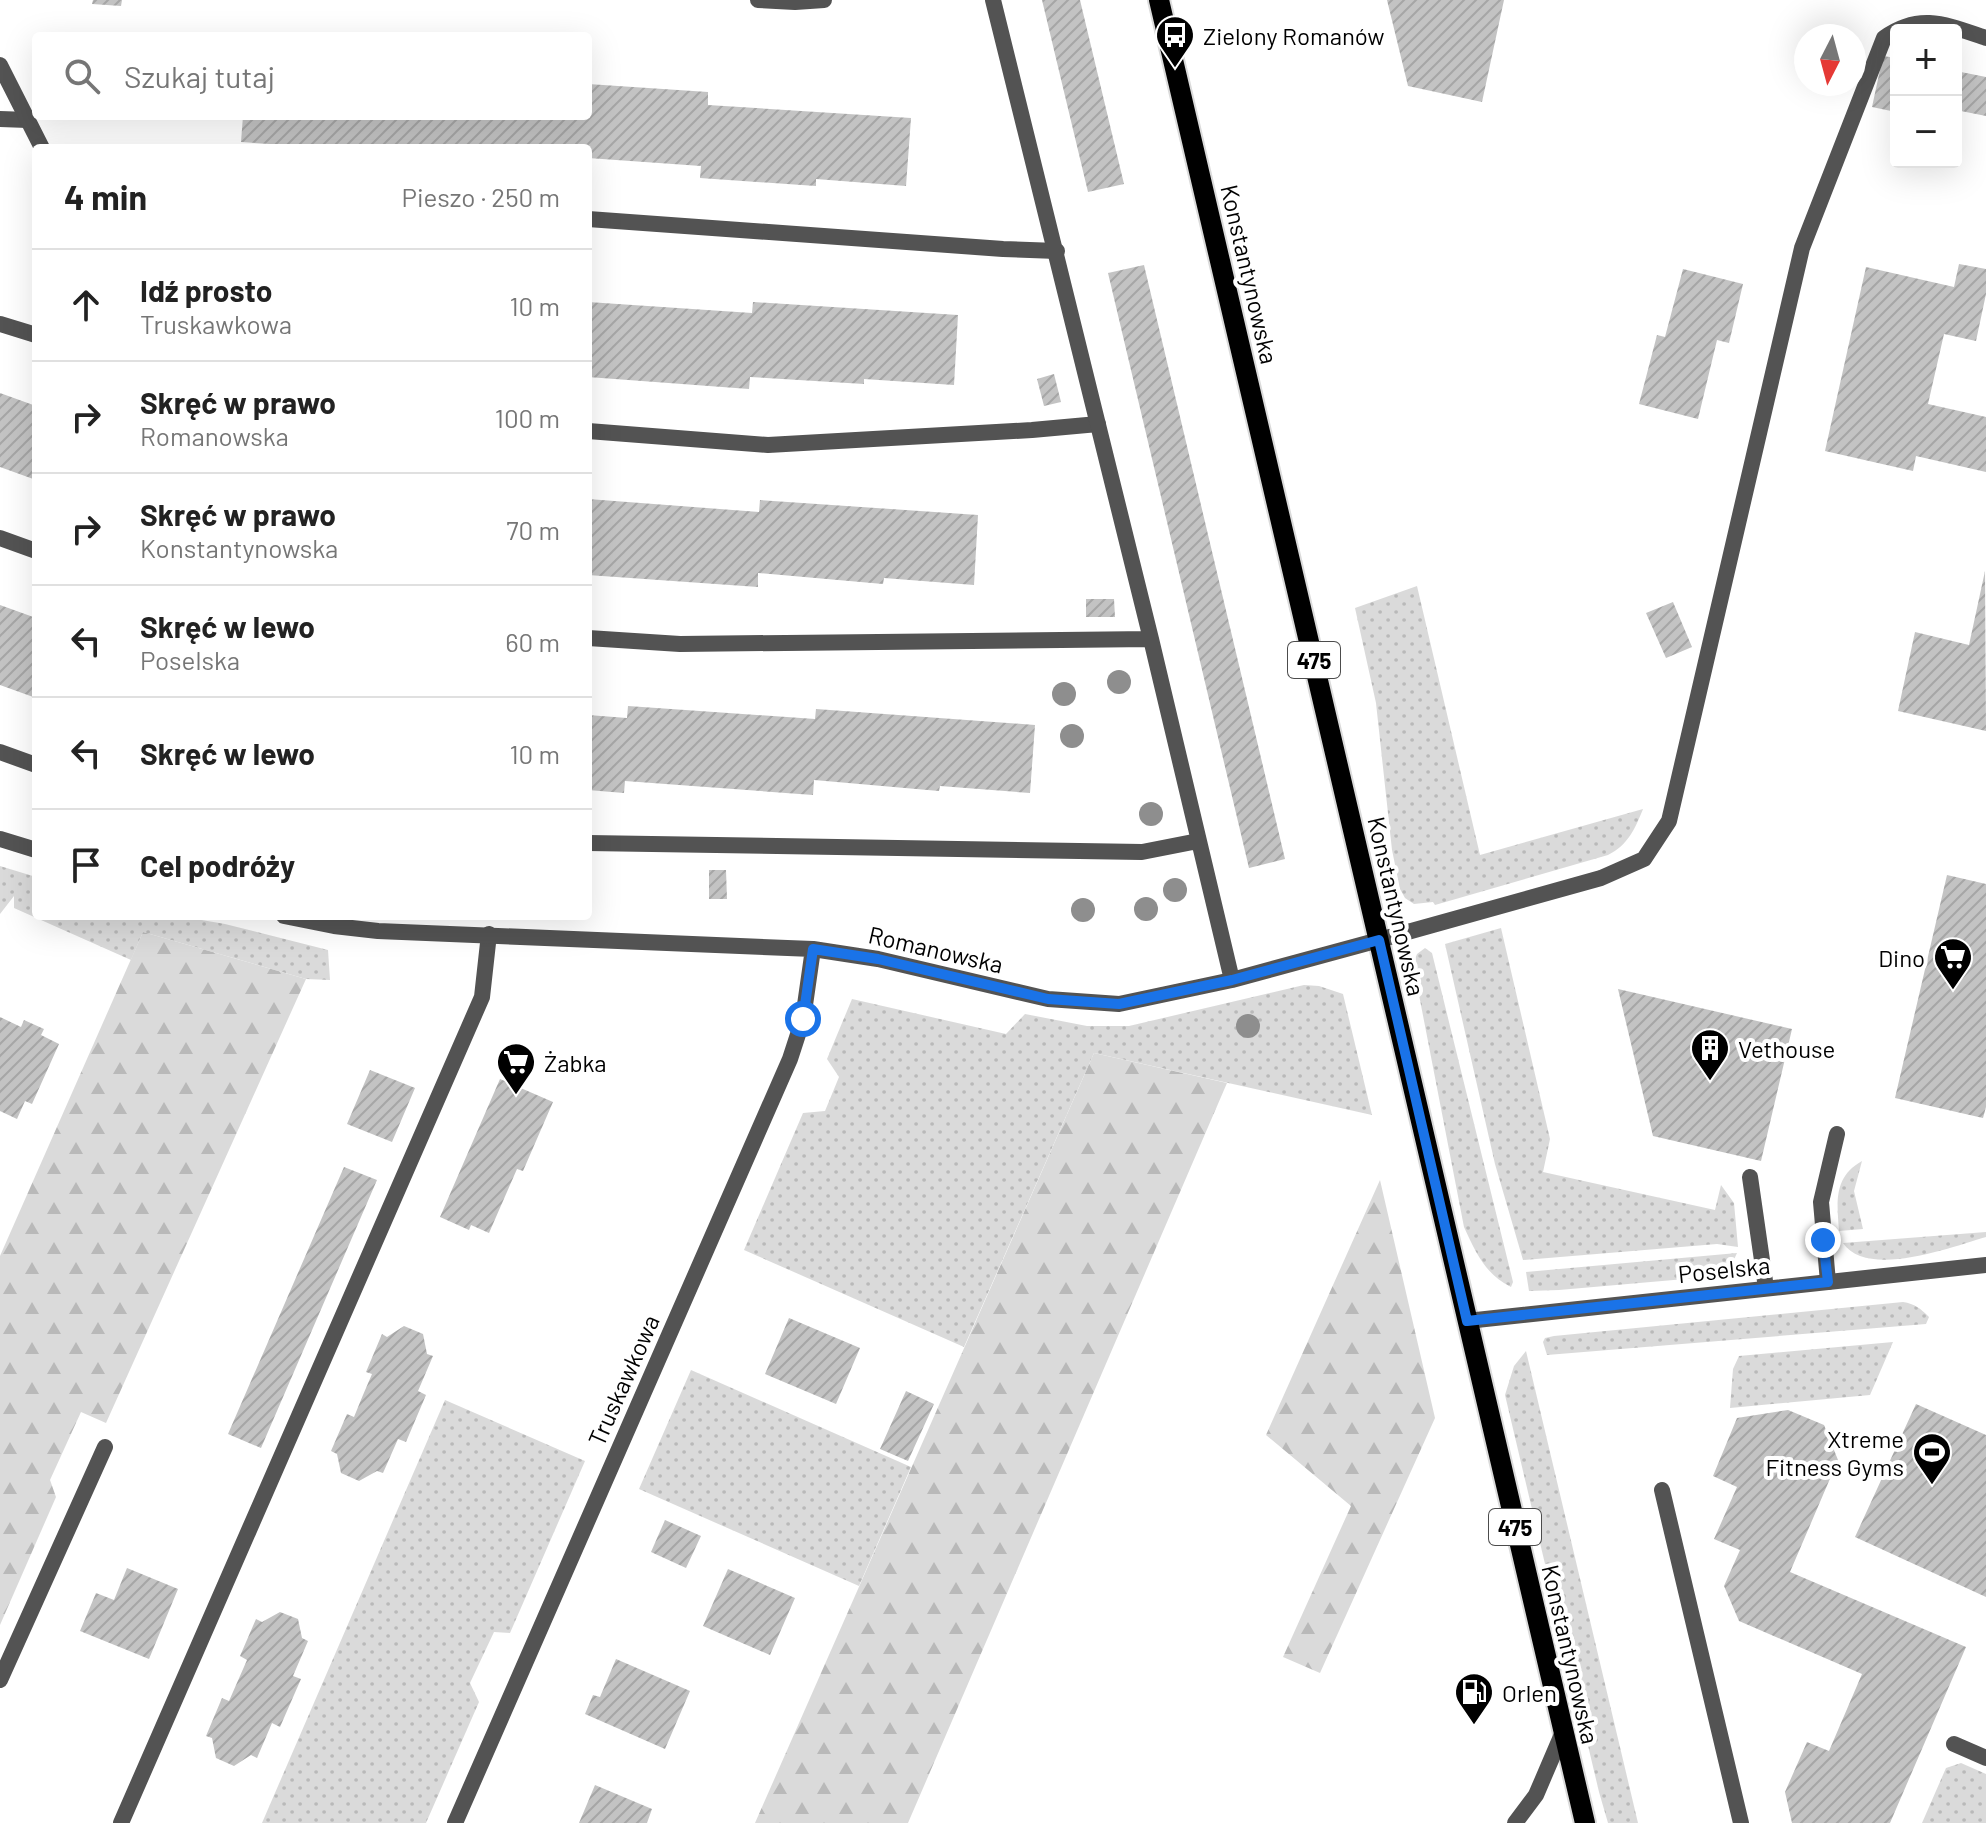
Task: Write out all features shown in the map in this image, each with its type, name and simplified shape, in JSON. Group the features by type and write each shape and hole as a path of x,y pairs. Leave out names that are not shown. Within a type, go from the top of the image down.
{"main road":[{"name":"Konstantynowska","path":"1159,0 1585,1823"}],"street":[{"path":"758,0 824,0"},
{"path":"993,0 1057,251 1232,980"},
{"name":"Romanowska","path":"310,920 378,931 813,949 863,956 1048,999 1119,1004 1232,980 1379,940 1601,878 1644,859 1669,821 1802,248 1884,38 1898,28 1917,22 1939,23 1986,38"},
{"path":"0,65 40,144"},
{"path":"0,119 28,120"},
{"path":"592,219 1057,251"},
{"path":"0,324 32,334"},
{"path":"592,431 768,445 1098,424"},
{"path":"0,538 32,550"},
{"path":"592,638 680,644 1151,639"},
{"path":"0,752 32,764"},
{"path":"0,839 32,849"},
{"path":"592,843 1142,852 1198,841"},
{"path":"121,1823 482,997 489,934"},
{"name":"Truskawkowa","path":"455,1823 790,1059 803,1019 813,949"},
{"path":"1828,1282 1821,1202 1837,1134"},
{"path":"1750,1177 1766,1288"},
{"name":"Poselska","path":"1467,1321 1986,1265"},
{"path":"0,1680 105,1447"},
{"path":"1662,1490 1741,1823"},
{"path":"1515,1823 1536,1795 1563,1732"},
{"path":"1954,1744 1986,1758"}],"green space":[{"path":"1417,586 1480,855 1643,809 1630,836 1615,851 1435,905 1433,902 1414,904 1405,898 1400,889 1392,850 1376,703 1355,608"},
{"path":"0,866 32,876 32,916 14,908 14,896 0,914"},
{"path":"41,920 202,920 225,924 328,950 330,980 306,979 143,932 131,960"},
{"path":"1501,928 1550,1139 1543,1172 1715,1210 1721,1185 1734,1203 1738,1247 1717,1244 1523,1260 1495,1164 1445,944"},
{"path":"143,932 306,979 106,1423 81,1412 50,1480 56,1497 0,1625 0,1256"},
{"path":"1425,948 1432,953 1513,1282 1511,1287 1488,1269 1464,1227 1413,964 1417,954"},
{"path":"1304,985 1343,994 1372,1115 1094,1053 964,1347 744,1250 803,1113 825,1111 839,1077 827,1059 852,999 1006,1034 1025,1014 1087,1026 1129,1026"},
{"path":"1094,1053 1227,1083 908,1823 755,1823"},
{"path":"1862,1161 1854,1191 1863,1229 1839,1231 1841,1183"},
{"path":"1380,1180 1435,1418 1320,1673 1283,1657 1351,1506 1266,1435"},
{"path":"1986,1232 1986,1237 1953,1247 1890,1260 1871,1259 1855,1253 1843,1243"},
{"path":"1737,1253 1731,1266 1708,1277 1529,1291 1526,1272"},
{"path":"1903,1302 1914,1305 1926,1314 1929,1317 1926,1324 1547,1355 1543,1342 1545,1338 1554,1336"},
{"path":"1893,1342 1870,1395 1730,1408 1733,1369 1739,1356"},
{"path":"1526,1351 1638,1823 1608,1823 1599,1792 1505,1395 1514,1366"},
{"path":"691,1370 911,1467 859,1586 639,1489"},
{"path":"445,1400 585,1461 510,1633 494,1632 470,1683 479,1702 426,1823 262,1823"},
{"path":"1961,1763 1986,1774 1986,1823 1922,1823 1946,1768"}],"building":[{"path":"93,0 122,0 121,6 92,4"},
{"path":"1042,0 1080,0 1124,184 1088,192"},
{"path":"1387,0 1504,0 1482,102 1408,86"},
{"path":"1883,56 1890,57 1890,111 1872,107"},
{"path":"1962,72 1986,77 1986,116 1962,111"},
{"path":"592,84 708,92 708,105 911,118 906,186 816,179 816,186 700,178 701,166 592,158 592,144 241,142 243,120 592,120"},
{"path":"1959,264 1986,269 1986,294 1976,341 1944,334 1928,404 1986,417 1986,472 1916,456 1913,471 1825,451 1866,267 1954,287"},
{"path":"1144,265 1285,859 1249,868 1108,273"},
{"path":"1683,269 1743,284 1729,343 1717,340 1698,419 1639,404 1657,335 1665,337"},
{"path":"592,302 752,313 753,302 958,315 954,385 864,379 864,384 750,377 749,389 592,377"},
{"path":"1054,374 1061,402 1044,406 1037,379"},
{"path":"0,393 32,405 32,479 0,467"},
{"path":"592,499 759,512 760,500 978,515 974,585 884,578 883,584 758,573 758,587 592,575"},
{"path":"1985,571 1986,731 1898,711 1915,632 1969,645"},
{"path":"1086,599 1114,599 1115,617 1086,617"},
{"path":"1673,602 1692,647 1666,658 1646,613"},
{"path":"0,605 32,617 32,697 0,685"},
{"path":"628,706 815,719 816,709 1035,725 1030,793 940,786 939,791 814,780 813,795 625,781 624,793 592,790 592,715 627,718"},
{"path":"709,870 726,870 727,899 709,899"},
{"name":"Dino","path":"1947,875 1986,884 1986,1107 1983,1118 1895,1098"},
{"name":"Vethouse","path":"1618,989 1792,1029 1761,1161 1653,1136"},
{"path":"0,1017 21,1027 24,1020 44,1029 41,1035 59,1044 32,1104 25,1101 17,1119 0,1111"},
{"path":"370,1070 415,1088 392,1142 347,1124"},
{"path":"500,1079 553,1102 523,1171 517,1169 489,1233 471,1225 469,1230 440,1217"},
{"path":"344,1167 377,1180 261,1448 228,1434"},
{"path":"789,1318 860,1348 836,1404 765,1374"},
{"path":"404,1326 423,1334 427,1354 433,1356 418,1391 426,1395 406,1442 398,1439 383,1473 377,1471 359,1481 341,1473 337,1454 331,1451 347,1414 354,1417 372,1374 366,1372 382,1334 387,1337"},
{"path":"906,1391 934,1404 908,1461 880,1449"},
{"name":"Xtreme Fitness Gyms","path":"1916,1404 1986,1435 1986,1597 1855,1537"},
{"path":"1788,1410 1824,1425 1838,1460 1790,1572 1966,1647 1890,1823 1792,1823 1785,1792 1807,1742 1829,1751 1862,1674 1739,1621 1724,1586 1740,1550 1714,1539 1737,1487 1713,1476 1737,1418"},
{"path":"665,1520 701,1536 686,1568 651,1552"},
{"path":"127,1568 178,1589 149,1659 80,1631 96,1593 114,1600"},
{"path":"728,1569 795,1598 770,1655 703,1626"},
{"path":"280,1612 298,1619 302,1638 308,1641 293,1676 301,1679 280,1727 272,1723 257,1758 251,1755 234,1766 216,1758 212,1738 206,1736 222,1698 229,1701 247,1660 240,1656 256,1619 262,1622"},
{"path":"616,1659 690,1691 665,1749 585,1714 593,1695 600,1697"},
{"path":"595,1785 652,1809 647,1823 579,1823"}],"place":[{"name":"Zielony Romanów","path":"1175,69"},
{"name":"Dino","path":"1953,991"},
{"name":"Vethouse","path":"1710,1082"},
{"name":"Żabka","path":"516,1096"},
{"name":"Xtreme Fitness Gyms","path":"1932,1486"},
{"name":"Orlen","path":"1474,1726"}],"route":[{"path":"803,1019 813,949 878,959 1048,999 1119,1004 1232,980 1379,940 1467,1321 1828,1282 1823,1240"}]}
